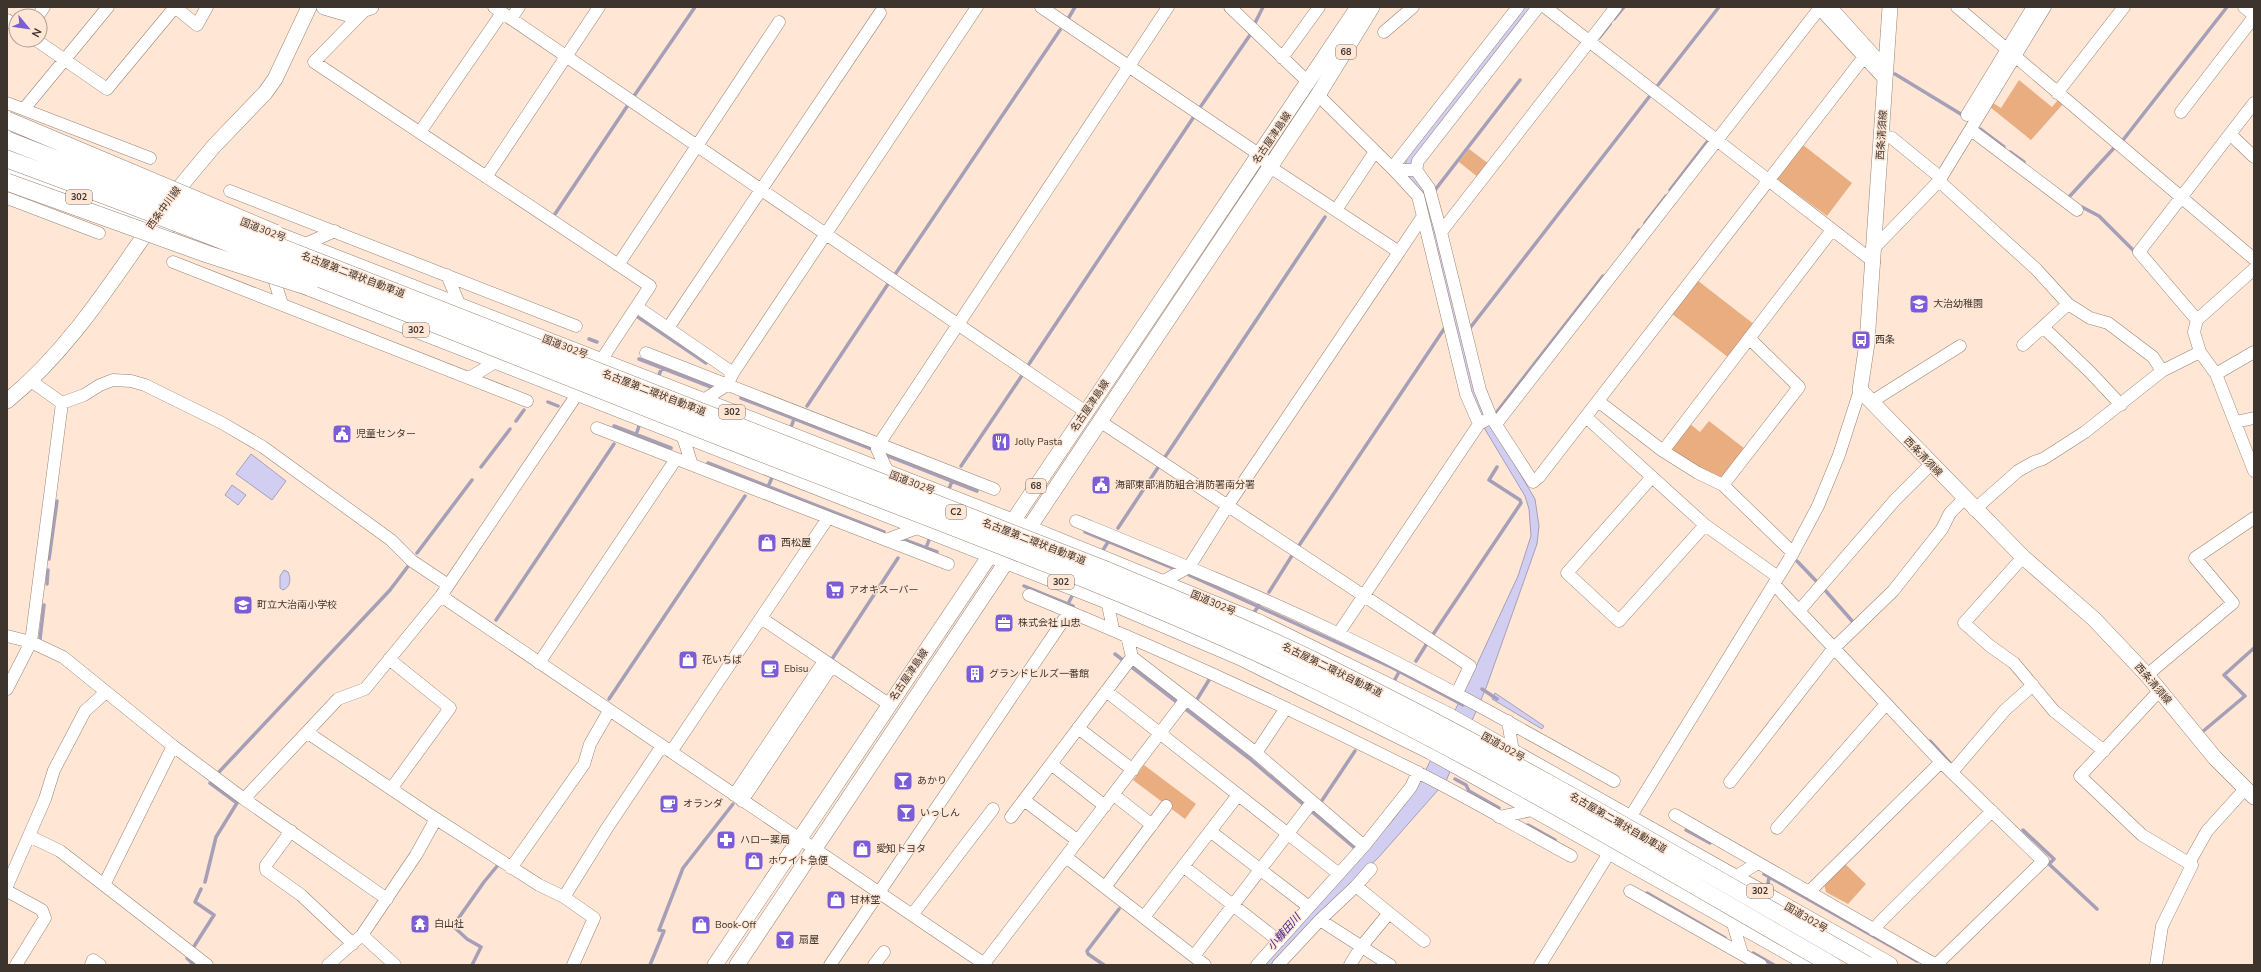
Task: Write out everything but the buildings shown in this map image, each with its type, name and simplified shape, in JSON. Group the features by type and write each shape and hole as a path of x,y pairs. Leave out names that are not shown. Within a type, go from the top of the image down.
{"highway":[{"name":"国道302号","path":"8,129 1012,522 1162,582 1263,625 1472,729 1630,817 1889,965"},
{"name":"名古屋第二環状自動車道","path":"8,129 496,332 1111,572 1253,632 1383,695 1493,753 1867,965"},
{"name":"名古屋第二環状自動車道","path":"7,159 1096,585 1248,649 1328,687 1485,768 1832,965"},
{"name":"302","path":"7,168 1107,600 1241,657 1455,763 1812,965"},
{"path":"7,182 207,254 431,324"}],"main road":[{"name":"西条中川線","path":"7,401 31,381 64,345 97,302 173,194 275,79 309,7"},
{"path":"324,7 348,14 368,9"},
{"name":"名古屋津島線","path":"715,965 890,705 989,554 1309,83 1358,7"},
{"name":"名古屋津島線","path":"737,965 1008,562 1270,168 1318,95 1372,7"},
{"name":"西条清須線","path":"1890,7 1868,343 1860,390 1974,510 2023,557 2094,619 2160,690 2215,758 2250,793"}],"street":[{"path":"24,109 108,7"},
{"path":"47,48 107,89 175,7 197,25 208,7"},
{"path":"420,132 502,13 519,7"},
{"path":"486,177 599,7"},
{"path":"702,401 727,385 733,373 977,7"},
{"path":"1041,7 1260,155 1270,168 1399,252"},
{"path":"889,474 877,449 879,444 1168,7"},
{"path":"1230,7 1309,83"},
{"path":"1282,58 1319,7"},
{"path":"1384,32 1414,7"},
{"path":"1396,169 1518,7"},
{"path":"1416,170 1418,161 1538,7"},
{"path":"1544,7 1874,262"},
{"path":"1441,232 1616,7"},
{"path":"2058,93 2124,7"},
{"path":"2182,112 2254,16 2244,7"},
{"path":"1823,8 1886,74"},
{"path":"1823,8 1864,57 1886,74"},
{"path":"1338,634 1362,595 1487,421 1823,8"},
{"path":"1959,8 2254,259"},
{"path":"244,799 308,733 338,699 365,689 440,596 601,361 650,286 314,62 368,9"},
{"path":"1875,247 1940,180 1971,130 1974,110 2037,10"},
{"path":"502,13 762,189 1086,412"},
{"path":"668,328 880,13"},
{"path":"618,265 779,22"},
{"path":"1318,95 1374,153 1396,169 1415,190 1423,216 1466,394 1533,482 1539,478 1864,57"},
{"path":"7,103 150,158"},
{"path":"2197,320 2139,252 2254,103"},
{"path":"1971,130 2077,210"},
{"path":"2230,134 2254,157"},
{"path":"1882,136 1892,138 1940,180 2036,269 2068,304 2090,318 2108,323 2153,357 2162,371"},
{"path":"1336,210 1374,153"},
{"path":"1396,169 1416,170 1430,188 1487,421"},
{"path":"7,188 54,186"},
{"path":"230,191 576,326"},
{"path":"7,198 99,233"},
{"path":"1162,582 1189,567 1228,505 1423,216"},
{"path":"1663,451 1832,230"},
{"path":"303,245 335,231"},
{"path":"173,262 527,401"},
{"path":"2254,269 2197,320 2194,332 2200,352 2216,374 2254,471"},
{"path":"272,273 282,304"},
{"path":"448,275 460,306"},
{"path":"2023,345 2068,304"},
{"path":"637,307 733,373"},
{"path":"2043,327 2090,372 2120,405"},
{"path":"1723,485 1799,387 1749,338"},
{"path":"1871,402 1960,346"},
{"path":"1974,510 2018,471 2034,462 2044,459 2120,405 2162,371 2200,352"},
{"path":"2216,374 2254,352"},
{"path":"646,354 994,489"},
{"path":"469,378 497,361"},
{"path":"62,403 84,396 113,380 130,381 145,385 222,423 263,446 391,540 412,561 448,585"},
{"path":"31,381 62,403"},
{"path":"1540,965 1793,553 1818,506 1836,462 1860,390"},
{"path":"1598,401 1663,451 1698,473 1723,485 1793,553"},
{"path":"7,689 31,642 62,403"},
{"path":"1586,417 1705,525 1776,580 1799,611 1833,649 1942,762 2044,861 1936,965 1675,815"},
{"path":"2236,422 2254,418"},
{"path":"1100,422 1470,666 1457,693"},
{"path":"597,428 948,564"},
{"path":"682,434 692,465"},
{"path":"540,663 676,459"},
{"path":"1799,611 1895,500 1930,465"},
{"path":"1652,477 1567,573 1619,621 1705,525"},
{"path":"1730,782 1833,649 1893,591 1942,530 1950,513 1964,499"},
{"path":"564,897 666,749 761,618 828,518"},
{"path":"2147,676 2234,603 2195,558 2254,518"},
{"path":"1076,521 1189,567 1338,634 1457,693 1614,781"},
{"path":"886,540 920,527"},
{"path":"2023,557 1964,623 1990,646 2014,663 2054,710 2104,751"},
{"path":"1029,595 1113,629 1286,708 1444,786 1571,856"},
{"path":"440,596 985,965 1183,704"},
{"path":"1107,600 1113,629"},
{"path":"830,965 1070,612"},
{"path":"761,618 890,705"},
{"path":"7,636 31,642 63,657 172,746 244,799 387,899"},
{"path":"1011,817 1128,661 1127,636"},
{"path":"389,659 450,708 391,789"},
{"path":"1128,661 1183,704 1256,754 1309,807 1361,850"},
{"path":"738,798 828,664"},
{"path":"1952,772 2005,710 2033,685"},
{"path":"2156,965 2162,926 2192,865 2142,835 2080,776 2160,690"},
{"path":"1106,691 1339,874"},
{"path":"7,886 45,799 54,770 84,714 106,692"},
{"path":"1777,828 1886,704"},
{"path":"1256,754 1286,708"},
{"path":"511,868 584,764 590,744 609,711"},
{"path":"1508,721 1513,752"},
{"path":"1078,728 1133,770"},
{"path":"308,733 511,868 539,885 564,897 594,918 573,965"},
{"path":"104,885 172,746"},
{"path":"1809,892 1942,762"},
{"path":"1051,764 1105,806"},
{"path":"1257,965 1361,850 1420,774"},
{"path":"2189,863 2207,831 2250,793"},
{"path":"1114,795 1152,825"},
{"path":"1144,917 1238,795"},
{"path":"1024,800 1078,841"},
{"path":"1105,887 1166,806"},
{"path":"1194,956 1309,807"},
{"path":"912,915 993,809"},
{"path":"1500,817 1538,809"},
{"path":"1874,930 1880,921 1992,811"},
{"path":"328,965 362,935 416,855 436,819"},
{"path":"291,831 266,865 266,870 302,895 353,944"},
{"path":"1210,831 1309,907"},
{"path":"29,836 60,851 207,965"},
{"path":"1066,857 1205,965"},
{"path":"1734,877 1758,862"},
{"path":"1183,866 1279,941"},
{"path":"1279,965 1320,920 1356,886 1370,869"},
{"path":"1356,886 1424,941"},
{"path":"7,891 42,910 45,918 21,963"},
{"path":"1630,891 1761,965"},
{"path":"1350,965 1361,946 1389,913"},
{"path":"1320,920 1390,965"},
{"path":"1732,920 1742,954"},
{"path":"362,935 395,965"},
{"path":"874,965 884,952"},
{"path":"91,965 93,960 100,965"}],"shaded area":[{"path":"1523,7 1531,7 1415,158 1426,189 1485,414 1535,499 1539,526 1537,544 1486,688 1446,781 1378,858 1342,892 1274,965 1264,965 1393,820 1417,788 1466,688 1518,576 1531,536 1529,509 1525,496 1483,426 1468,393 1421,197 1406,176 1406,159"},
{"path":"2019,80 2052,107 2058,100 2063,104 2031,140 1990,107 1993,103 2001,108"},
{"path":"1803,145 1852,183 1827,216 1777,179"},
{"path":"1469,149 1489,164 1479,178 1459,162"},
{"path":"1697,280 1755,325 1729,358 1671,313"},
{"path":"1709,421 1745,449 1721,480 1670,449 1690,424 1700,432"},
{"path":"251,454 286,481 272,500 236,474"},
{"path":"232,485 246,495 238,505 225,495"},
{"path":"284,570 288,572 290,580 288,587 283,590 280,588 280,576"},
{"path":"1495,693 1544,726 1542,729 1492,699"},
{"path":"1144,765 1196,804 1185,819 1133,780"},
{"path":"1844,863 1866,884 1848,904 1826,892 1824,884"}],"waterway":[{"path":"634,96 695,7"},
{"path":"1068,19 1075,7"},
{"path":"1255,23 1263,7"},
{"path":"1614,19 1624,7"},
{"path":"1658,85 1719,7"},
{"path":"2123,140 2227,7"},
{"path":"1599,38 1610,24"},
{"path":"896,273 1060,30"},
{"path":"1201,106 1250,35"},
{"path":"1895,74 1964,116"},
{"path":"1435,190 1520,80"},
{"path":"1470,328 1649,97"},
{"path":"555,214 628,105"},
{"path":"1029,364 1193,118"},
{"path":"1980,129 2004,147"},
{"path":"1670,190 1707,142"},
{"path":"2069,197 2114,148"},
{"path":"2010,152 2024,162"},
{"path":"1645,223 1666,196"},
{"path":"2082,207 2099,216 2134,251"},
{"path":"1165,457 1325,217"},
{"path":"1633,238 1639,230"},
{"path":"1496,413 1603,276"},
{"path":"807,406 888,284"},
{"path":"638,317 706,363"},
{"path":"1298,547 1446,326"},
{"path":"589,339 597,342"},
{"path":"639,359 711,387"},
{"path":"658,377 662,368"},
{"path":"961,466 1023,374"},
{"path":"741,398 872,449"},
{"path":"548,402 558,406"},
{"path":"516,421 524,410"},
{"path":"790,430 794,419"},
{"path":"614,426 671,448"},
{"path":"636,435 639,426"},
{"path":"481,467 510,429"},
{"path":"496,620 614,444"},
{"path":"886,455 977,491"},
{"path":"708,463 884,532"},
{"path":"1118,528 1159,466"},
{"path":"1432,636 1521,503 1520,500 1489,480 1497,467"},
{"path":"768,487 773,475"},
{"path":"417,553 472,480"},
{"path":"948,492 952,481"},
{"path":"609,699 745,496"},
{"path":"49,559 57,501"},
{"path":"1085,532 1175,569"},
{"path":"926,548 930,537"},
{"path":"902,539 937,552"},
{"path":"1103,550 1108,542"},
{"path":"1269,592 1293,554"},
{"path":"832,659 898,558"},
{"path":"1797,561 1818,583"},
{"path":"219,772 390,590 409,565"},
{"path":"47,584 48,570"},
{"path":"1189,575 1391,667 1463,705"},
{"path":"1024,586 1073,606"},
{"path":"1824,589 1853,622"},
{"path":"1068,604 1073,594"},
{"path":"40,639 44,605"},
{"path":"1253,614 1259,605"},
{"path":"1416,661 1426,645"},
{"path":"2201,733 2245,696 2224,675 2254,648"},
{"path":"1115,654 1250,759 1357,850"},
{"path":"1393,683 1399,672"},
{"path":"1196,701 1209,680"},
{"path":"1482,689 1497,699"},
{"path":"1930,741 1951,764"},
{"path":"1321,802 1355,751"},
{"path":"1455,779 1466,785 1469,791 1499,808"},
{"path":"205,882 216,837 237,803 210,783"},
{"path":"650,965 664,931 659,930 683,868 733,804"},
{"path":"1528,825 1555,840"},
{"path":"1686,830 1710,843"},
{"path":"2023,830 2054,859 2049,864 2097,909"},
{"path":"472,965 481,947 467,939 453,926 498,865"},
{"path":"1764,874 1917,961"},
{"path":"1767,890 1769,877"},
{"path":"193,948 214,915 195,902 201,889"},
{"path":"1647,893 1725,938"},
{"path":"1104,965 1088,954 1087,951 1119,909"},
{"path":"1753,953 1774,965"},
{"path":"187,958 194,965"}],"place":[{"name":"大治幼稚園","path":"1919,304"},
{"name":"西条","path":"1861,340"},
{"name":"児童センター","path":"342,434"},
{"name":"Jolly Pasta","path":"1001,442"},
{"name":"海部東部消防組合消防署南分署","path":"1101,485"},
{"name":"西松屋","path":"767,543"},
{"name":"アオキスーパー","path":"835,590"},
{"name":"町立大治南小学校","path":"243,605"},
{"name":"株式会社 山忠","path":"1004,623"},
{"name":"花いちば","path":"688,660"},
{"name":"Ebisu","path":"770,669"},
{"name":"グランドヒルズ一番館","path":"975,674"},
{"name":"あかり","path":"903,781"},
{"name":"オランダ","path":"669,804"},
{"name":"いっしん","path":"906,813"},
{"name":"ハロー薬局","path":"726,840"},
{"name":"愛知トヨタ","path":"862,849"},
{"name":"ホワイト急便","path":"754,861"},
{"name":"甘林堂","path":"836,900"},
{"name":"白山社","path":"420,924"},
{"name":"Book-Off","path":"701,925"},
{"name":"扇屋","path":"785,940"}],"water label":[{"name":"小糠田川","path":"1284,932"}]}
